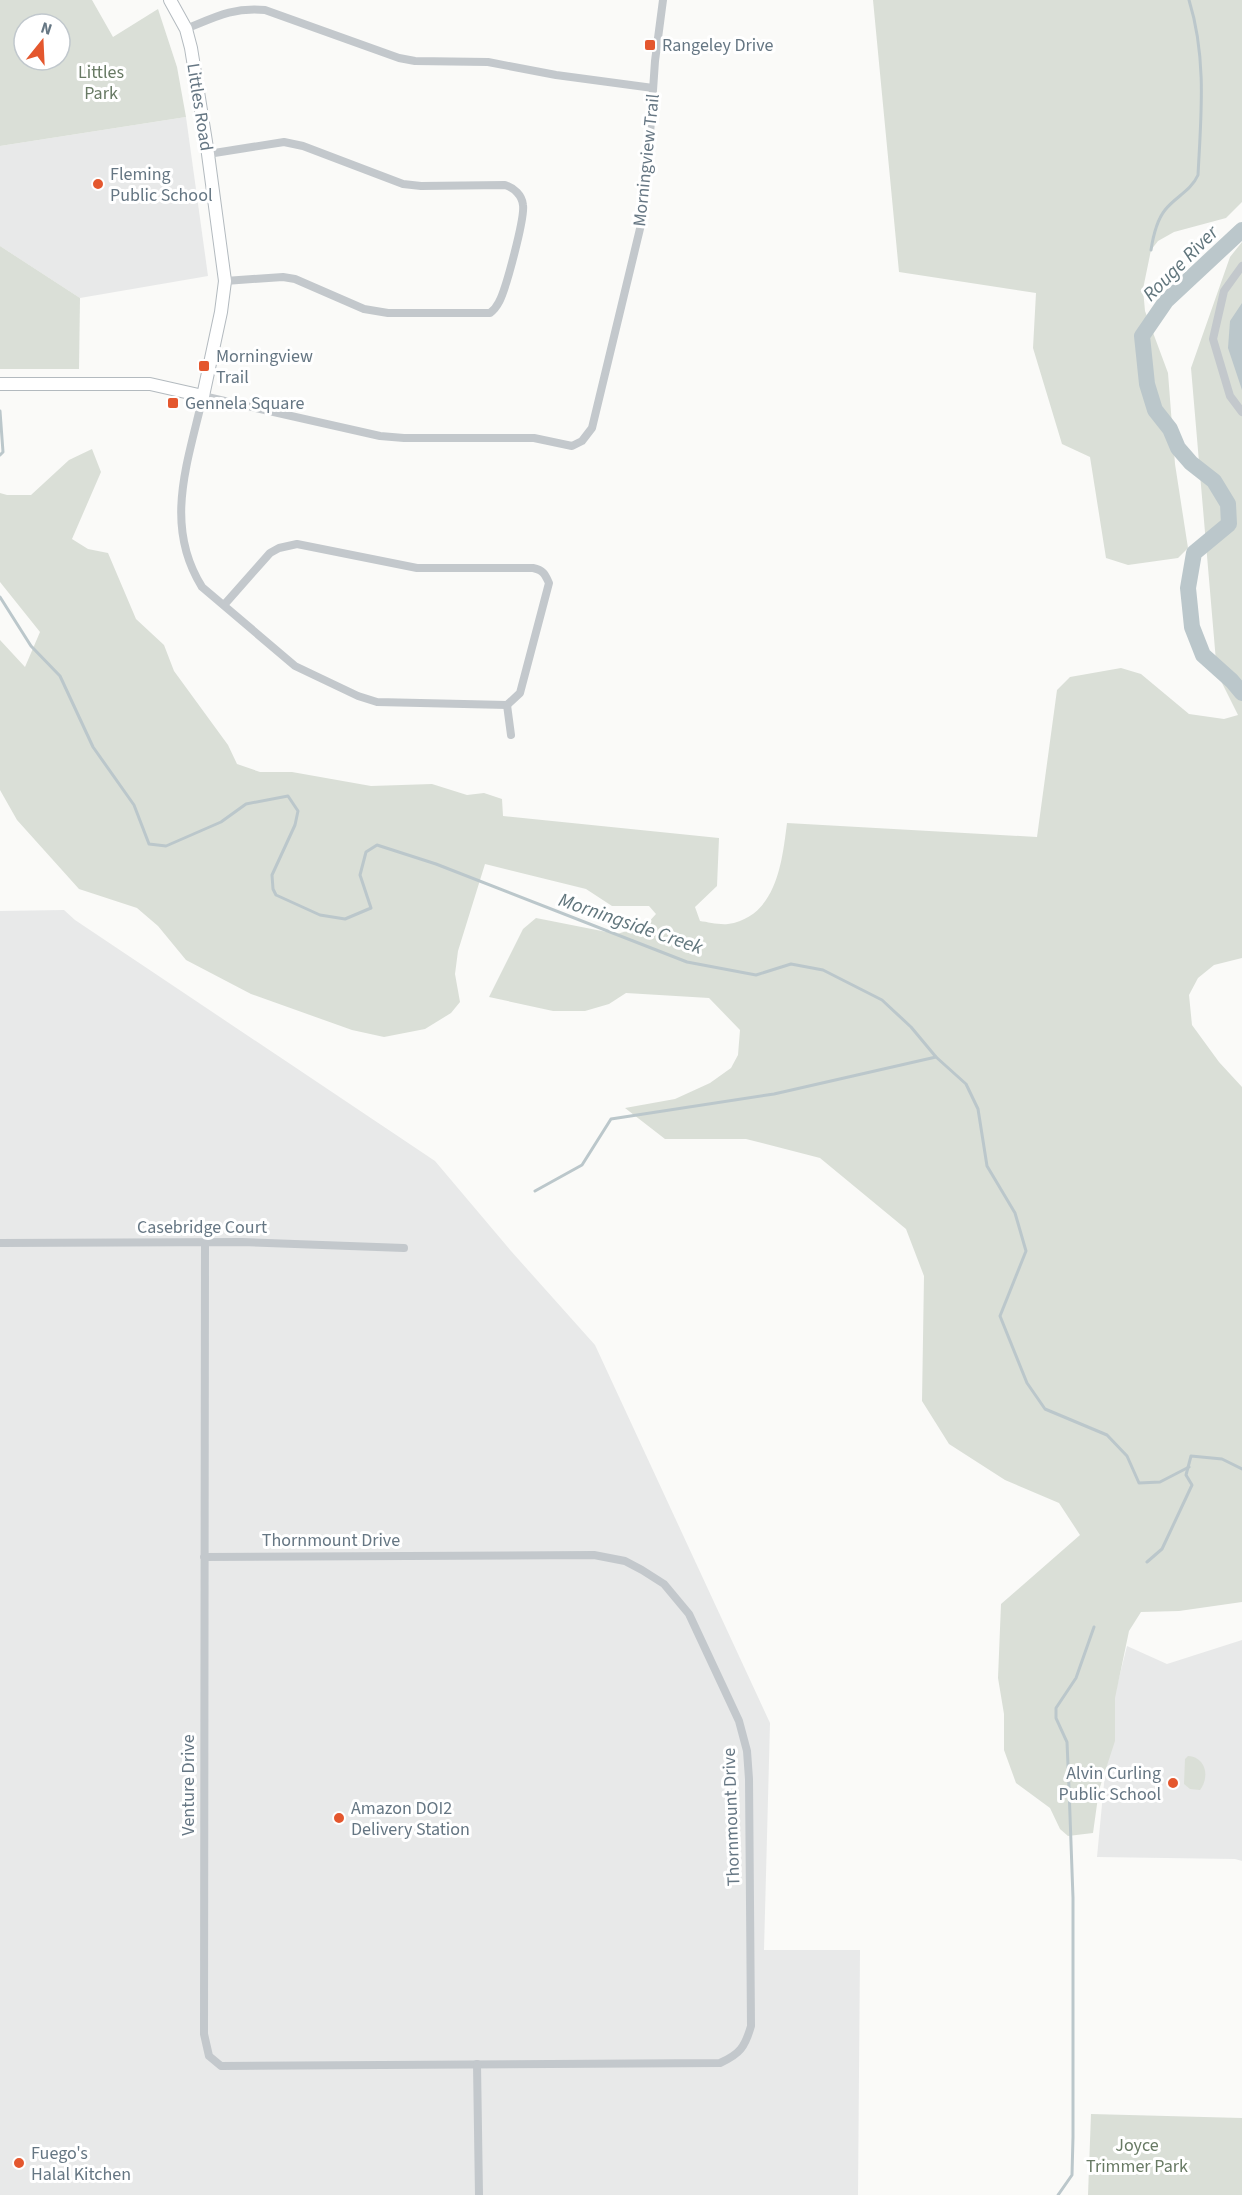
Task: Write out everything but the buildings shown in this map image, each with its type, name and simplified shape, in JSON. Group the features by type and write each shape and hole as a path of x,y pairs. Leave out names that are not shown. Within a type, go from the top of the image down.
{"street":[{"name":"Littles Road","path":"170,0 186,29 208,154 225,281 221,312 203,396"},
{"name":"Morningview Trail","path":"0,384 150,384 393,437 534,438 564,446 572,446 582,441 592,428 645,208 653,87 663,0"},
{"path":"186,29 221,14 246,8 265,10 399,58 415,61 488,62 556,75 653,87"},
{"path":"208,154 284,142 303,146 403,184 421,186 505,185 515,190 520,196 524,208 500,301 490,313 388,313 364,309 295,279 283,277 225,281"},
{"path":"1242,266 1224,291 1213,339 1230,396 1242,412"},
{"path":"203,396 180,503 180,519 192,570 202,587 295,666 358,696 377,702 507,705 520,693 549,583 544,572 533,568 417,568 297,544 279,548 270,553 224,605"},
{"path":"507,705 511,735"},
{"name":"Casebridge Court","path":"0,1243 242,1242 404,1248"},
{"name":"Venture Drive","path":"206,1243 204,2034 209,2056 221,2066 477,2064"},
{"name":"Thornmount Drive","path":"204,1557 594,1555 625,1561 642,1570 664,1584 688,1614 739,1721 747,1751 752,2026 747,2039 737,2056 720,2063 477,2064"},
{"path":"477,2064 479,2195"}],"shaded area":[{"name":"Fleming Public School","path":"186,117 208,276 80,298 0,246 0,146"},
{"path":"1242,303 1242,390 1228,348 1230,321"},
{"path":"64,910 75,920 435,1161 595,1345 770,1723 764,1950 860,1950 858,2195 0,2195 0,911"},
{"name":"Alvin Curling Public School","path":"1242,1640 1242,1861 1235,1859 1097,1857 1111,1710 1127,1646 1167,1664"}],"green space":[{"name":"Littles Park","path":"0,0 92,0 113,37 158,9 177,67 186,117 0,146"},
{"path":"873,0 1242,0 1242,202 1226,218 1174,232 1158,241 1151,250 1143,289 1145,311 1168,373 1175,464 1188,548 1178,558 1128,565 1106,558 1090,457 1062,444 1033,348 1036,293 899,272"},
{"path":"1242,242 1242,958 1214,965 1198,978 1189,995 1192,1025 1219,1062 1242,1087 1242,1602 1179,1611 1141,1612 1129,1631 1115,1698 1115,1741 1099,1790 1093,1833 1068,1836 1060,1829 1050,1808 1016,1783 1004,1750 1004,1714 998,1678 1001,1604 1080,1535 1059,1503 1005,1480 949,1444 922,1401 924,1276 906,1229 820,1158 746,1139 665,1139 625,1108 675,1099 710,1083 731,1068 738,1055 740,1030 709,998 626,993 609,1004 585,1011 553,1011 489,997 523,929 536,918 617,934 646,925 656,914 649,906 612,906 586,889 485,864 458,951 455,974 460,1002 451,1013 425,1029 384,1037 352,1030 251,994 186,960 158,926 137,908 79,889 17,820 0,790 0,640 25,667 40,632 0,582 0,493 31,495 69,460 92,449 101,472 72,539 88,549 108,553 136,619 164,645 174,671 228,745 237,764 260,772 292,772 371,786 432,784 467,795 484,793 502,799 503,816 719,838 717,886 695,907 700,921 728,924 744,919 767,899 779,870 787,823 1037,837 1057,690 1070,677 1121,668 1141,674 1189,714 1224,719 1238,715 1217,673 1191,368 1230,257"},
{"path":"0,246 80,298 79,369 0,369"},
{"path":"1188,1756 1199,1760 1204,1769 1205,1779 1200,1790 1190,1789 1184,1784 1185,1759"},
{"name":"Joyce Trimmer Park","path":"1091,2114 1242,2118 1242,2195 1088,2195"}],"waterway":[{"path":"1151,250 1162,214 1195,181 1198,175 1201,65 1195,22 1189,0"},
{"name":"Rouge River","path":"1242,230 1166,301 1142,336 1147,384 1155,410 1170,429 1178,448 1191,463 1214,481 1228,504 1229,524 1194,553 1188,588 1192,627 1203,655 1242,693"},
{"name":"Morningside Creek","path":"0,411 3,452 0,455"},
{"name":"Morningside Creek","path":"0,597 31,646 60,676 93,747 134,805 149,844 166,846 221,822 246,804 288,796 298,811 295,825 272,875 273,889 276,895 320,915 345,919 371,908 360,875 366,852 377,845 436,864 687,962 756,975 791,964 823,970 882,1000 911,1027 936,1057 966,1084 978,1109 987,1166 1015,1213 1026,1251 1000,1316 1027,1383 1045,1409 1107,1435 1127,1456 1139,1483 1160,1482 1189,1467"},
{"path":"535,1191 582,1165 611,1119 774,1094 936,1057"},
{"path":"1147,1562 1162,1549 1192,1485 1186,1475 1191,1456 1222,1459 1242,1469"},
{"path":"1058,2195 1072,2175 1073,1898 1067,1742 1056,1718 1056,1708 1076,1678 1094,1627"}],"place":[{"name":"Rangeley Drive","path":"650,45"},
{"name":"Fleming Public School","path":"98,184"},
{"name":"Morningview Trail","path":"204,366"},
{"name":"Gennela Square","path":"173,403"},
{"name":"Alvin Curling Public School","path":"1173,1783"},
{"name":"Amazon DOI2 Delivery Station","path":"339,1818"},
{"name":"Fuego's Halal Kitchen","path":"19,2163"}]}
